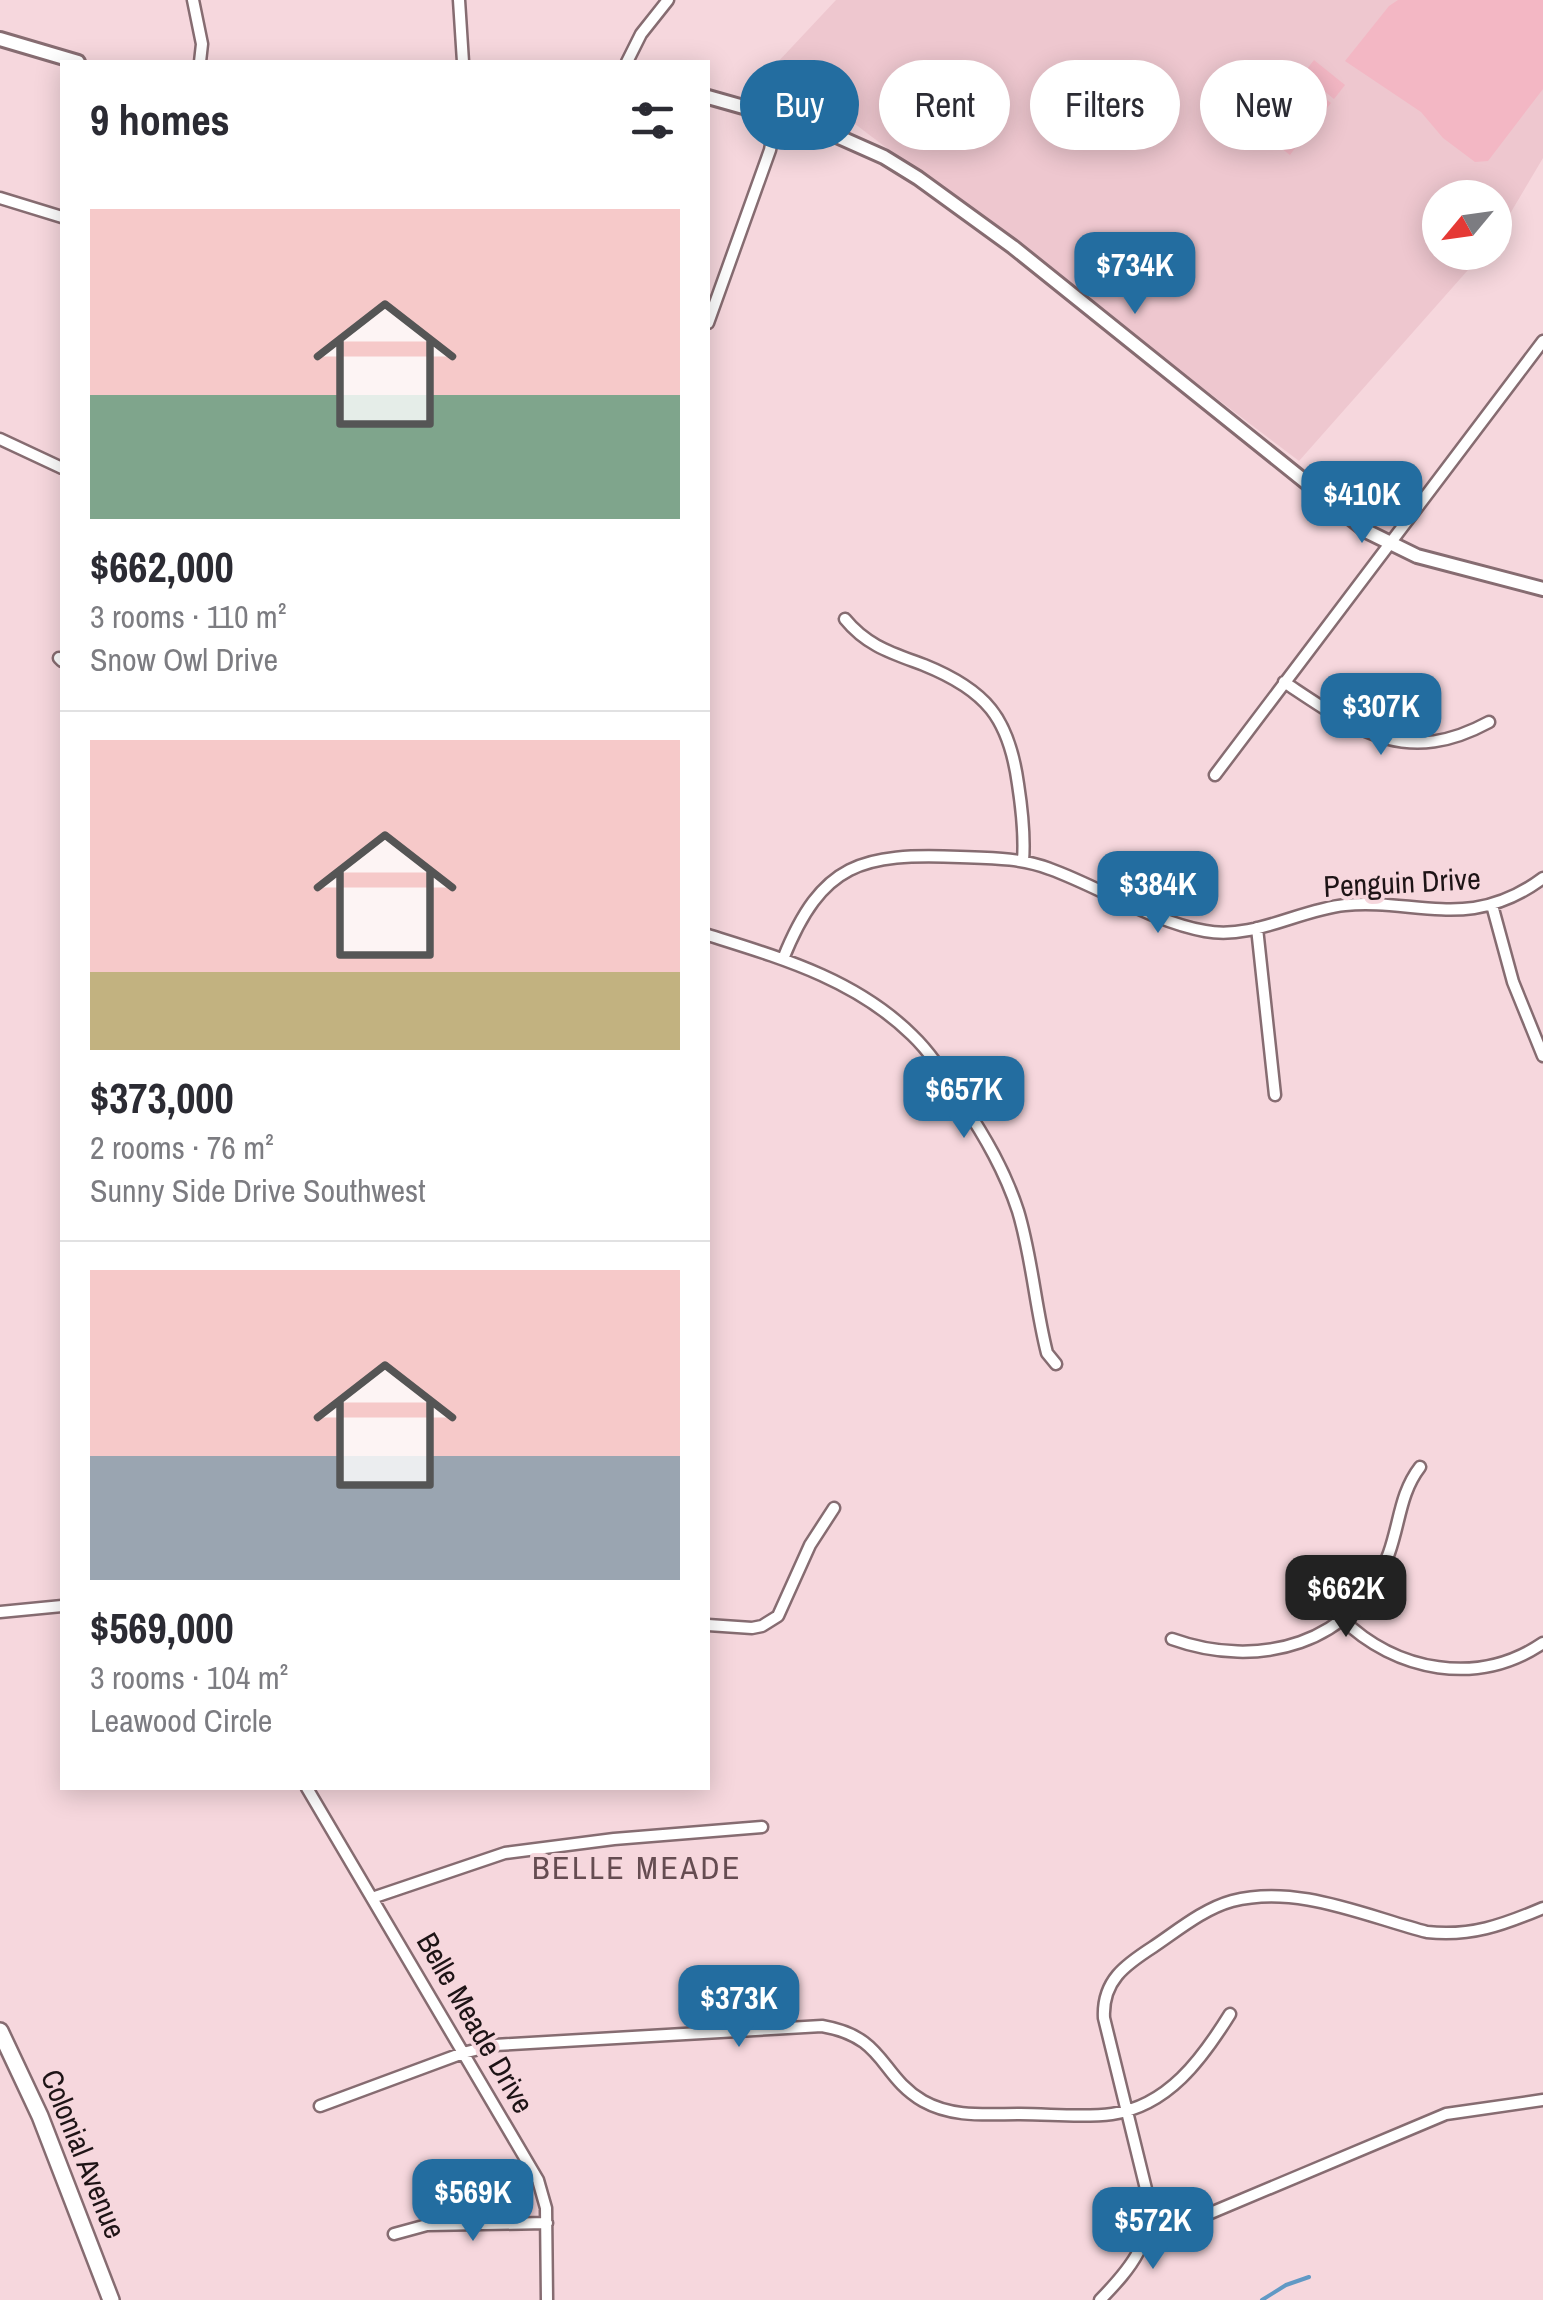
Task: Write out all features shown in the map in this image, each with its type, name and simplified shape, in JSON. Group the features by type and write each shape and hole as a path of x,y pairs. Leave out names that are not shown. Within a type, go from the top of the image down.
{"main road":[{"name":"Colonial Avenue","path":"0,2031 40,2116 112,2300"}],"street":[{"path":"192,0 202,44 200,60"},
{"path":"458,0 463,60"},
{"path":"628,60 668,0"},
{"path":"0,39 71,60"},
{"path":"710,97 740,105"},
{"path":"859,145 918,178 1040,268 1352,520 1389,544 1417,556 1543,589"},
{"path":"710,317 770,150"},
{"path":"0,198 60,217"},
{"path":"1216,775 1543,341"},
{"path":"0,440 60,467"},
{"path":"845,618 867,641 960,682 994,712 1014,754 1024,861"},
{"path":"1284,682 1350,724 1396,742 1438,742 1489,722"},
{"name":"Penguin Drive","path":"782,959 809,905 836,878 868,862 904,855 1024,861 1194,929 1227,933 1346,905 1454,910 1492,904 1543,878"},
{"path":"1492,904 1512,982 1543,1056"},
{"path":"1258,928 1274,1096"},
{"path":"710,936 836,981 877,1006 911,1034 941,1070 984,1134 1011,1190 1028,1250 1047,1354 1056,1364"},
{"path":"1172,1640 1229,1653 1272,1652 1307,1641 1341,1618 1357,1604 1382,1570 1407,1484 1420,1466"},
{"path":"710,1626 752,1628 778,1616 810,1545 834,1508"},
{"path":"0,1612 60,1606"},
{"path":"1341,1618 1384,1651 1406,1661 1446,1669 1491,1666 1543,1643"},
{"name":"Belle Meade Drive","path":"308,1790 534,2172 542,2192 546,2223 547,2300"},
{"path":"372,1898 506,1853 614,1838 762,1827"},
{"path":"1100,2300 1137,2260 1148,2233 1147,2193 1104,2018 1106,1993 1126,1964 1210,1910 1250,1898 1332,1904 1386,1922 1446,1934 1484,1931 1543,1908"},
{"path":"320,2106 463,2052 496,2045 822,2026 843,2030 865,2042 912,2092 951,2112 1093,2115 1126,2111 1149,2102 1181,2080 1230,2014"},
{"path":"1149,2217 1164,2226 1194,2220 1446,2114 1543,2100"},
{"path":"394,2234 427,2225 546,2223"}],"shaded area":[{"path":"836,0 1543,0 1543,158 1512,210 1512,180 1422,180 1422,270 1468,270 1299,461 889,150 1010,150 1010,60 879,60 879,142 859,127 859,60 780,60"},
{"path":"1398,0 1543,0 1543,89 1488,161 1475,162 1443,138 1421,112 1345,61"},
{"path":"1327,70 1345,85 1334,99 1327,93"}],"waterway":[{"path":"1262,2300 1309,2277"}],"district":[{"name":"BELLE MEADE","path":"637,1868"}]}
